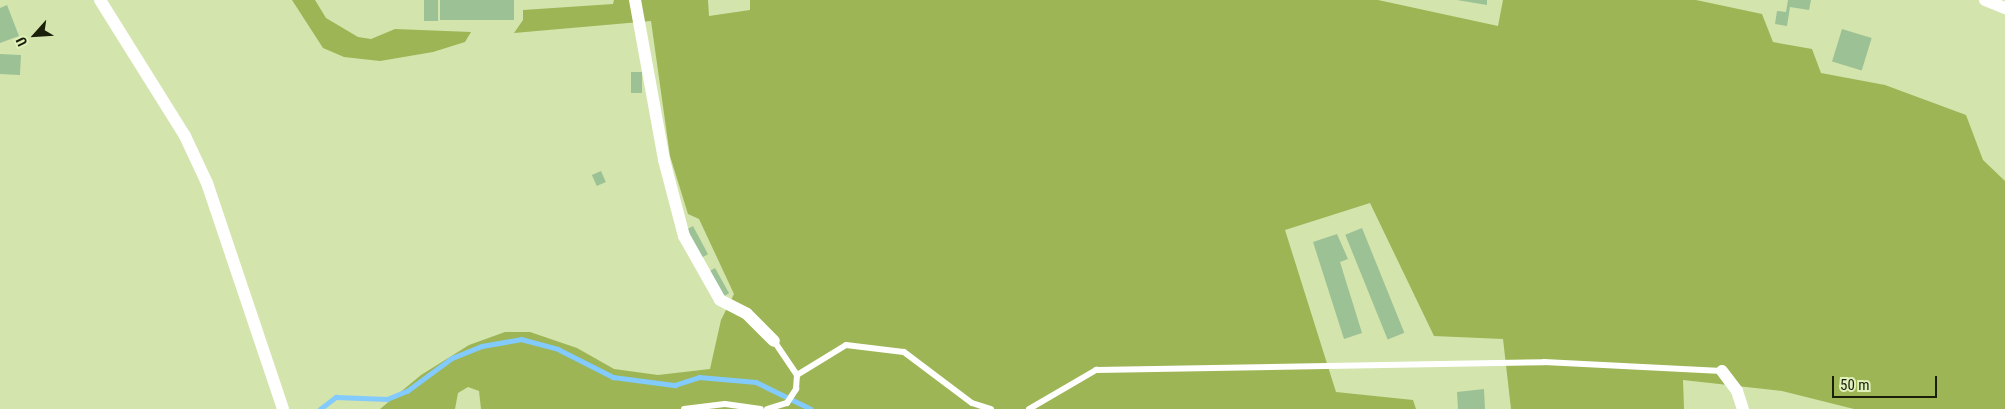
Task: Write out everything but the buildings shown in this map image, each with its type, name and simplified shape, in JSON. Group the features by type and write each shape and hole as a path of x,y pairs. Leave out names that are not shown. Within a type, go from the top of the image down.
{"street":[{"path":"100,0 185,136 207,183 283,409"},
{"path":"635,0 664,160 684,236 720,300 747,314 774,341"},
{"path":"1985,0 2005,8"},
{"path":"1722,371 1737,390 1743,409"}],"lane":[{"path":"767,409 788,403 796,389 796,375 774,341"},
{"path":"796,375 846,345 904,352 972,403 991,409"},
{"path":"1029,409 1096,370 1544,362 1722,371"},
{"path":"684,409 725,404 761,409"}],"green space":[{"path":"292,0 315,0 326,18 358,37 371,39 395,29 471,32 465,42 433,52 380,61 344,57 323,48"},
{"path":"614,0 708,0 709,16 750,10 750,0 1378,0 1498,26 1503,0 1696,0 1762,14 1773,42 1812,49 1821,73 1885,85 1966,115 1983,160 2005,181 2005,409 1854,409 1782,391 1683,380 1684,409 1511,409 1503,339 1434,336 1370,203 1285,230 1336,392 1413,400 1416,409 481,409 479,391 468,387 458,393 455,409 380,409 421,375 469,345 505,332 530,332 577,348 614,369 658,375 710,369 721,320 734,294 699,219 688,214 670,156 651,21 514,33 523,20 523,10 613,4"}],"waterway":[{"path":"320,409 336,397 387,399 407,391 452,358 482,346 521,339 558,349 613,377 675,385 699,377 756,382 811,409"}]}
